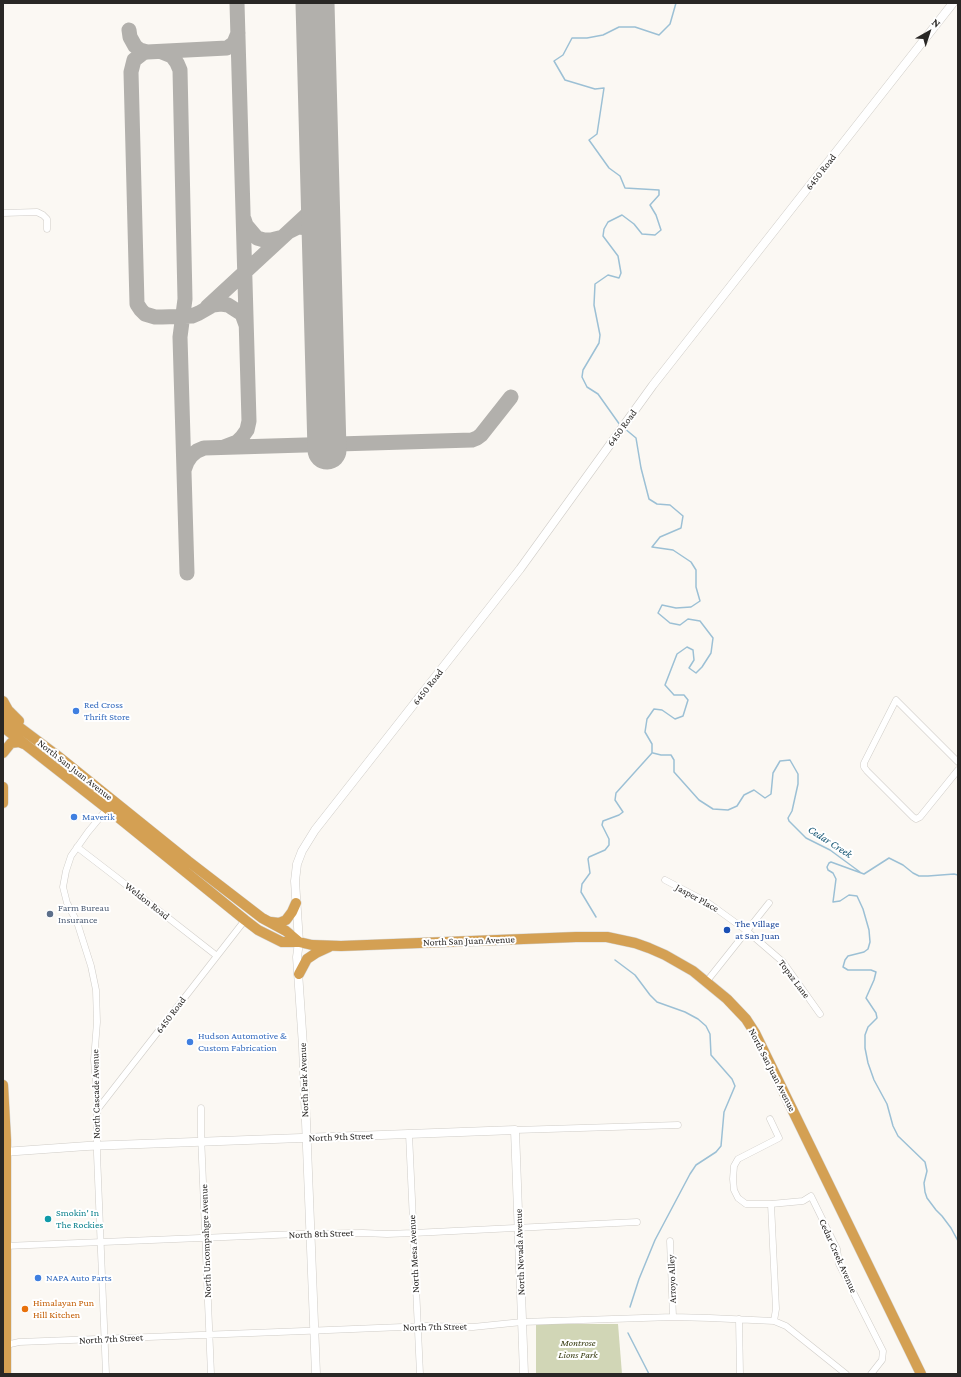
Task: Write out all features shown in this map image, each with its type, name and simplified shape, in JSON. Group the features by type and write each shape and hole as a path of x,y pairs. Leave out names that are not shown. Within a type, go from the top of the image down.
{"highway":[{"path":"3,701 13,716 50,747 59,757"},
{"name":"North San Juan Avenue","path":"3,715 59,757 188,862 267,921 286,931 299,942"},
{"name":"North San Juan Avenue","path":"3,727 245,920 258,930 280,941 331,946 576,936 607,937 649,948 679,962 707,981 737,1009 755,1033 921,1374"},
{"path":"3,753 11,744 19,742 24,744"},
{"path":"3,787 3,802"},
{"path":"267,921 276,924 286,920 296,903"},
{"path":"299,974 306,960 331,946"},
{"path":"3,1085 6,1374"}],"street":[{"name":"6450 Road","path":"299,858 306,843 315,830 500,596 657,380 952,3"},
{"path":"3,213 37,212 43,214 47,219 47,229"},
{"path":"958,762 896,700 864,763 864,767 867,771 912,817 916,819 920,817 958,770"},
{"name":"North Cascade Avenue","path":"106,1374 94,1060 97,1022 96,990 91,966 77,922 67,903 64,888 68,865 77,847 107,809"},
{"name":"Weldon Road","path":"77,847 217,956"},
{"name":"North Park Avenue","path":"299,858 296,881 296,903 299,942 298,957 316,1374"},
{"name":"Jasper Place","path":"665,880 707,902 747,931"},
{"path":"707,981 769,903"},
{"name":"6450 Road","path":"97,1110 245,920"},
{"name":"Topaz Lane","path":"747,931 782,962 820,1014"},
{"name":"North Uncompahgre Avenue","path":"202,1108 211,1374"},
{"name":"Cedar Creek Avenue","path":"770,1119 779,1138 738,1159 734,1166 734,1190 738,1198 746,1204 771,1204 803,1201 811,1196 837,1249 839,1264 883,1351 882,1360 872,1374"},
{"name":"North 9th Street","path":"4,1151 97,1146 678,1125"},
{"name":"North Nevada Avenue","path":"515,1130 524,1374"},
{"name":"North Mesa Avenue","path":"409,1134 420,1374"},
{"path":"771,1204 776,1309 774,1321"},
{"name":"North 8th Street","path":"5,1246 310,1234 413,1234 637,1222"},
{"name":"Arroyo Alley","path":"670,1241 674,1317"},
{"name":"North 7th Street","path":"6,1345 19,1342 314,1330 473,1327 522,1322 674,1317 739,1319 774,1321 786,1326 846,1374"},
{"path":"739,1319 740,1374"}],"green space":[{"name":"Montrose Lions Park","path":"536,1324 618,1324 622,1374 536,1374"}],"waterway":[{"path":"620,425 598,394 587,387 582,377 583,370 599,343 600,335 594,305 595,284 608,275 619,278 621,273 618,256 603,236 604,229 608,222 622,215 634,224 642,234 655,235 661,230 656,215 650,205 659,195 659,190 625,188 620,176 609,168 589,140 597,134 604,88 595,89 565,80 554,61 563,55 572,38 587,38 603,35 619,27 635,27 659,35 670,24 676,3"},
{"path":"596,917 581,892 582,884 590,873 589,857 605,850 609,845 609,839 602,825 603,821 623,812 615,800 616,793 652,753 652,744 645,732 647,719 654,709 662,710 675,719 683,716 688,700 684,695 674,695 665,685 677,654 687,647 693,650 694,660 689,668 696,673 711,653 713,638 700,621 688,619 680,625 670,623 658,613 662,605 676,608 691,607 700,601 696,587 696,570 691,562 673,550 652,547 660,537 681,528 683,516 670,505 657,504 649,499 641,468 636,438 624,428"},
{"name":"Cedar Creek","path":"653,753 671,755 674,760 674,772 699,800 713,809 728,810 737,806 744,795 754,790 765,798 771,794 773,773 780,761 790,760 798,774 798,784 792,811 788,818 789,821 806,838 830,850 860,872"},
{"path":"864,874 889,858 903,865 919,876 958,875"},
{"name":"Cedar Creek","path":"864,874 831,862 827,867 836,879 833,902 840,901 849,895 857,896 863,909 869,930 870,942 868,949 864,952 848,956 843,967 848,970 871,970 876,972 866,998 876,1013 877,1018 868,1027 865,1035 865,1048 868,1063 874,1080 887,1104 893,1126 898,1136 925,1162 927,1171 924,1183 927,1198 951,1228 958,1241"},
{"path":"615,960 635,975 657,1002 685,1012 698,1019 706,1026 710,1034 711,1055 732,1079 735,1086 724,1112 721,1146 716,1152 696,1165 690,1174 655,1240 639,1279 630,1307"},
{"path":"628,1333 649,1374"}],"taxiway":[{"path":"224,447 237,442 242,437 247,430 249,421 237,3"},
{"path":"129,30 130,37 135,46 140,50 147,52 227,48 234,43 238,33"},
{"path":"147,52 143,53 134,60 131,72 137,304 145,314 155,317 192,316 213,305 228,305 242,314 246,325"},
{"path":"162,52 172,56 180,70 185,299 180,337 187,573"},
{"path":"207,307 312,210 318,202 320,192"},
{"path":"244,219 246,225 257,238 271,240 283,237"},
{"path":"290,231 298,227 309,228 317,236 321,250"},
{"path":"184,470 191,456 204,448 472,440 481,435 511,397"}],"runway":[{"path":"315,3 327,450"}],"place":[{"name":"Red Cross Thrift Store","path":"76,711"},
{"name":"Maverik","path":"74,817"},
{"name":"Farm Bureau Insurance","path":"50,914"},
{"name":"The Village at San Juan","path":"727,930"},
{"name":"Hudson Automotive & Custom Fabrication","path":"190,1042"},
{"name":"Smokin' In The Rockies","path":"48,1219"},
{"name":"NAPA Auto Parts","path":"38,1278"},
{"name":"Himalayan Pun Hill Kitchen","path":"25,1309"}]}
